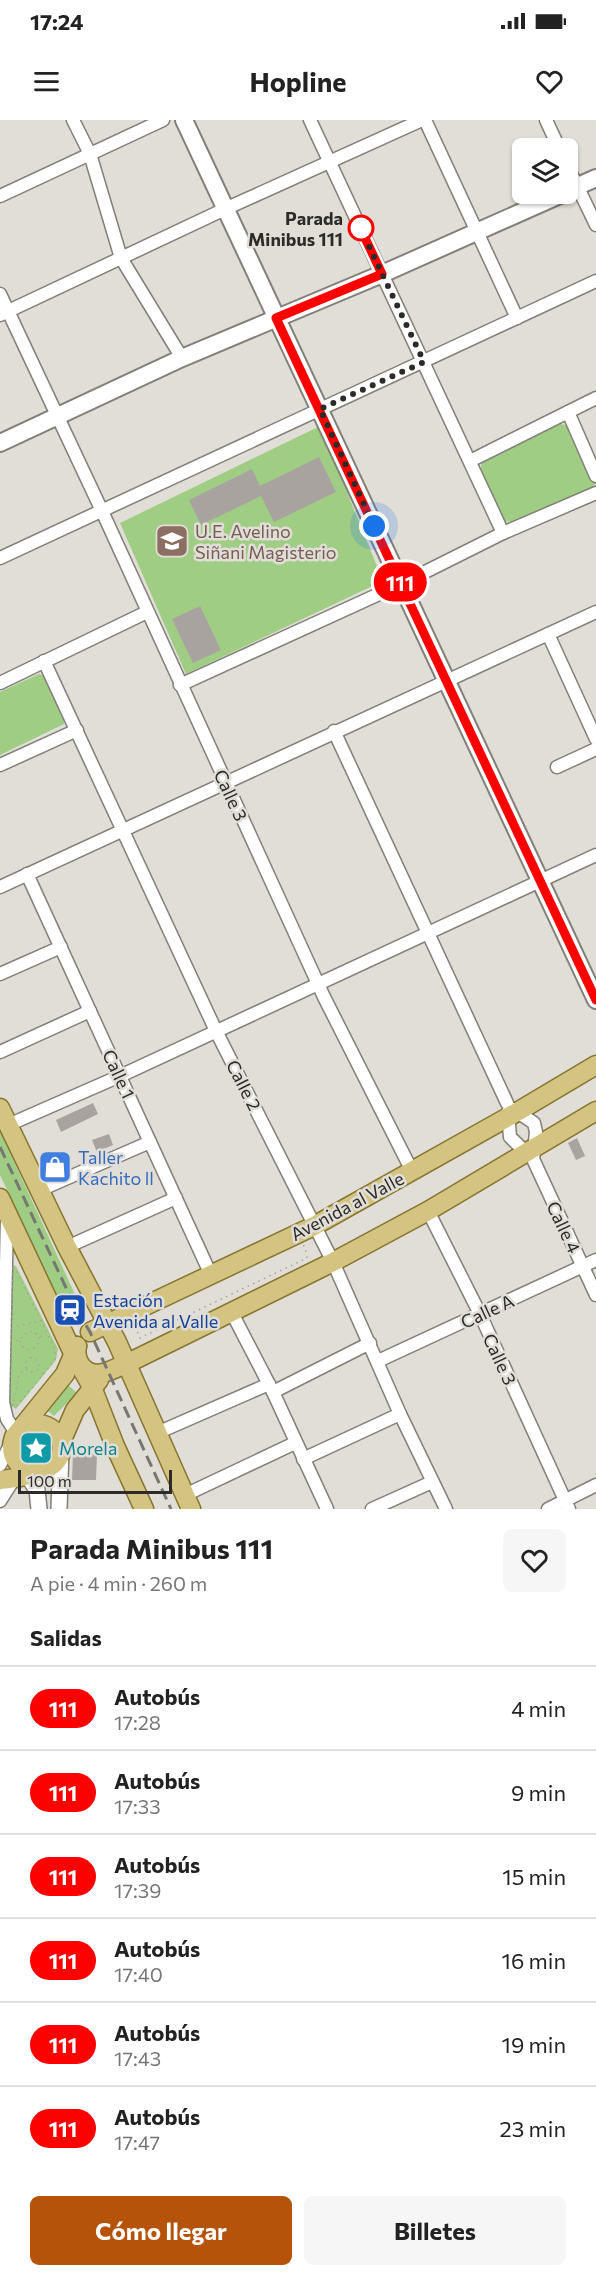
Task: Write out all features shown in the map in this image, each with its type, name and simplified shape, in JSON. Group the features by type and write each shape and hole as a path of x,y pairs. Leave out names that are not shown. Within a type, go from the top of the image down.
{"main road":[{"path":"184,120 596,1000"},
{"path":"578,186 596,178"},
{"path":"0,443 182,358 382,274 540,204"},
{"name":"Avenida al Valle","path":"90,1332 314,1226 596,1065"},
{"path":"0,1108 67,1247 117,1342 188,1502"},
{"path":"76,1354 89,1372 101,1374 126,1364 333,1262 428,1211 596,1111"},
{"path":"2,1208 92,1387 115,1446 144,1509"},
{"path":"102,1331 113,1337 117,1342 119,1356 117,1362 92,1387 75,1410 57,1461 47,1469 19,1474 13,1456 13,1437 65,1374 84,1335 90,1332 102,1331"},
{"path":"13,1437 30,1423 46,1424 58,1434 61,1445"}],"street":[{"path":"73,120 90,154 121,258 182,358"},
{"path":"0,196 163,120"},
{"path":"310,120 503,533"},
{"path":"4,313 225,209 424,120 517,318"},
{"path":"546,120 554,138"},
{"path":"578,198 596,225"},
{"path":"0,558 596,281"},
{"name":"Calle 3","path":"0,294 4,313 58,415 318,984 412,1171"},
{"path":"470,461 596,398"},
{"path":"568,412 596,476"},
{"path":"180,685 401,584 503,533 596,493"},
{"path":"0,683 147,612"},
{"path":"0,887 123,828 596,612"},
{"path":"548,634 596,739"},
{"name":"Calle 2","path":"44,661 216,1031 333,1262 400,1414 446,1509"},
{"path":"0,765 77,730"},
{"path":"334,731 513,1114 508,1133 513,1141 525,1144 532,1149"},
{"path":"557,767 596,749"},
{"path":"8,1125 120,1076 596,855"},
{"name":"Calle 1","path":"27,874 211,1275"},
{"path":"0,974 61,947"},
{"path":"0,1052 90,1011"},
{"path":"513,1114 534,1123 532,1149"},
{"name":"Calle 4","path":"513,1141 532,1149 596,1295"},
{"path":"40,1190 150,1142"},
{"path":"67,1247 176,1198"},
{"path":"0,1465 13,1437 3,1402 5,1328 2,1208"},
{"name":"Calle 3","path":"428,1211 480,1314 567,1505"},
{"name":"Calle A","path":"378,1361 596,1260"},
{"path":"232,1313 271,1388 326,1509"},
{"path":"157,1433 271,1388 370,1343"},
{"path":"303,1459 400,1414"},
{"path":"188,1502 295,1443"},
{"path":"59,1509 61,1445"},
{"path":"0,1501 19,1474 37,1490 39,1509"},
{"path":"372,1509 432,1482"},
{"path":"548,1509 567,1505 596,1485"}],"path":[{"path":"299,1241 306,1247 307,1257 140,1338 133,1321 299,1241"},
{"path":"13,1267 55,1349 55,1360 16,1407 9,1402 10,1343 5,1328 13,1267"},
{"path":"5,1328 41,1321"},
{"path":"25,1325 27,1332"},
{"path":"10,1343 20,1341 27,1332"},
{"path":"27,1332 34,1332 39,1337"},
{"path":"39,1337 47,1333"},
{"path":"30,1350 37,1346 39,1337"},
{"path":"20,1341 30,1350"},
{"path":"30,1350 31,1358"},
{"path":"31,1358 39,1364 38,1370"},
{"path":"26,1369 26,1362 31,1358"},
{"path":"13,1405 17,1396 19,1374 26,1369"},
{"path":"26,1369 31,1372 38,1370"},
{"path":"38,1370 43,1374"}],"green space":[{"path":"560,424 567,425 595,483 594,488 512,522 504,521 480,470 482,463"},
{"path":"320,426 383,581 186,674 120,523"},
{"path":"39,674 45,676 65,718 64,724 0,755 0,692"},
{"path":"0,1131 84,1314 70,1325 0,1175"},
{"path":"12,1265 16,1266 58,1349 56,1360 16,1409 7,1403 10,1268"},
{"path":"68,1385 77,1393 54,1416 45,1409"},
{"path":"35,1429 51,1437 53,1455 40,1465 23,1460 19,1445 22,1439"}],"building":[{"path":"319,457 336,492 274,522 261,496 201,525 189,500 252,469 260,486"},
{"path":"200,606 221,650 193,663 172,619"},
{"path":"93,1103 98,1114 61,1132 56,1120"},
{"path":"109,1134 113,1145 97,1152 92,1140"},
{"path":"577,1138 585,1156 576,1160 568,1143"},
{"path":"73,1453 97,1454 96,1480 72,1480"}],"railway":[{"path":"0,1147 75,1307 90,1332 171,1509"}],"bus line":[{"name":"111","path":"358,223 382,274 276,318 596,1000"}],"place":[{"name":"Parada Minibus 111","path":"361,228"},
{"name":"U.E. Avelino Siñani Magisterio","path":"172,541"},
{"name":"Taller Kachito ll","path":"55,1167"},
{"name":"Estación Avenida al Valle","path":"70,1310"},
{"name":"Morela","path":"36,1448"}],"route":[{"path":"361,228 358,223 424,362 320,409 374,526"}]}
